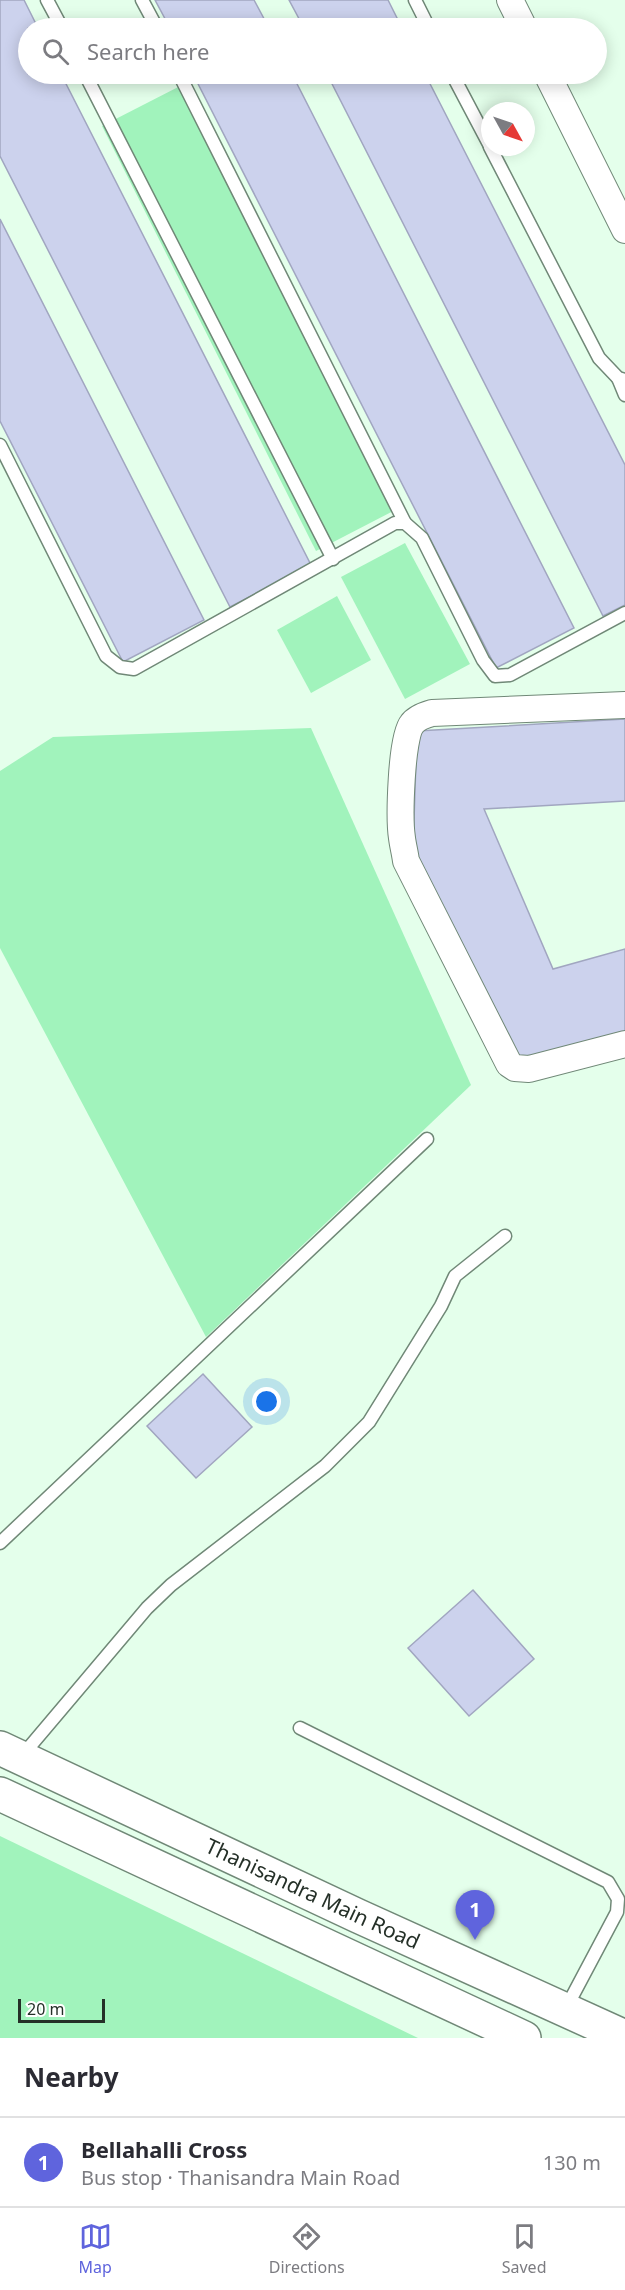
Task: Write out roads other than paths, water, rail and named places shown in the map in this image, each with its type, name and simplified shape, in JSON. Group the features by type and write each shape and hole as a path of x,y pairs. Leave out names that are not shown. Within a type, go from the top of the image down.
{"main road":[{"name":"Thanisandra Main Road","path":"10,1753 625,2037"},
{"name":"Thanisandra Main Road","path":"0,1794 524,2038"},
{"path":"573,2014 625,2023"}],"street":[{"path":"510,0 519,18"},
{"path":"552,84 625,230"},
{"path":"625,705 432,712 421,717 412,724 406,736 401,836 406,861 509,1064 515,1068 529,1069 625,1044"}],"lane":[{"path":"47,0 57,18"},
{"path":"142,0 152,18"},
{"path":"415,0 424,18"},
{"path":"90,84 333,559"},
{"path":"184,84 405,523 422,538 483,660 495,676 510,675 625,613"},
{"path":"457,84 481,130"},
{"path":"495,156 599,358 621,379 625,395"},
{"path":"0,445 106,656 120,667 134,669 395,524 405,523"},
{"path":"0,1543 427,1139"},
{"path":"10,1753 171,1585 325,1466 369,1422 441,1306 455,1276 505,1236"},
{"path":"300,1728 608,1882 618,1899 617,1912 573,2014"}],"place":[{"name":"Bellahalli Cross","path":"475,1940"}]}
